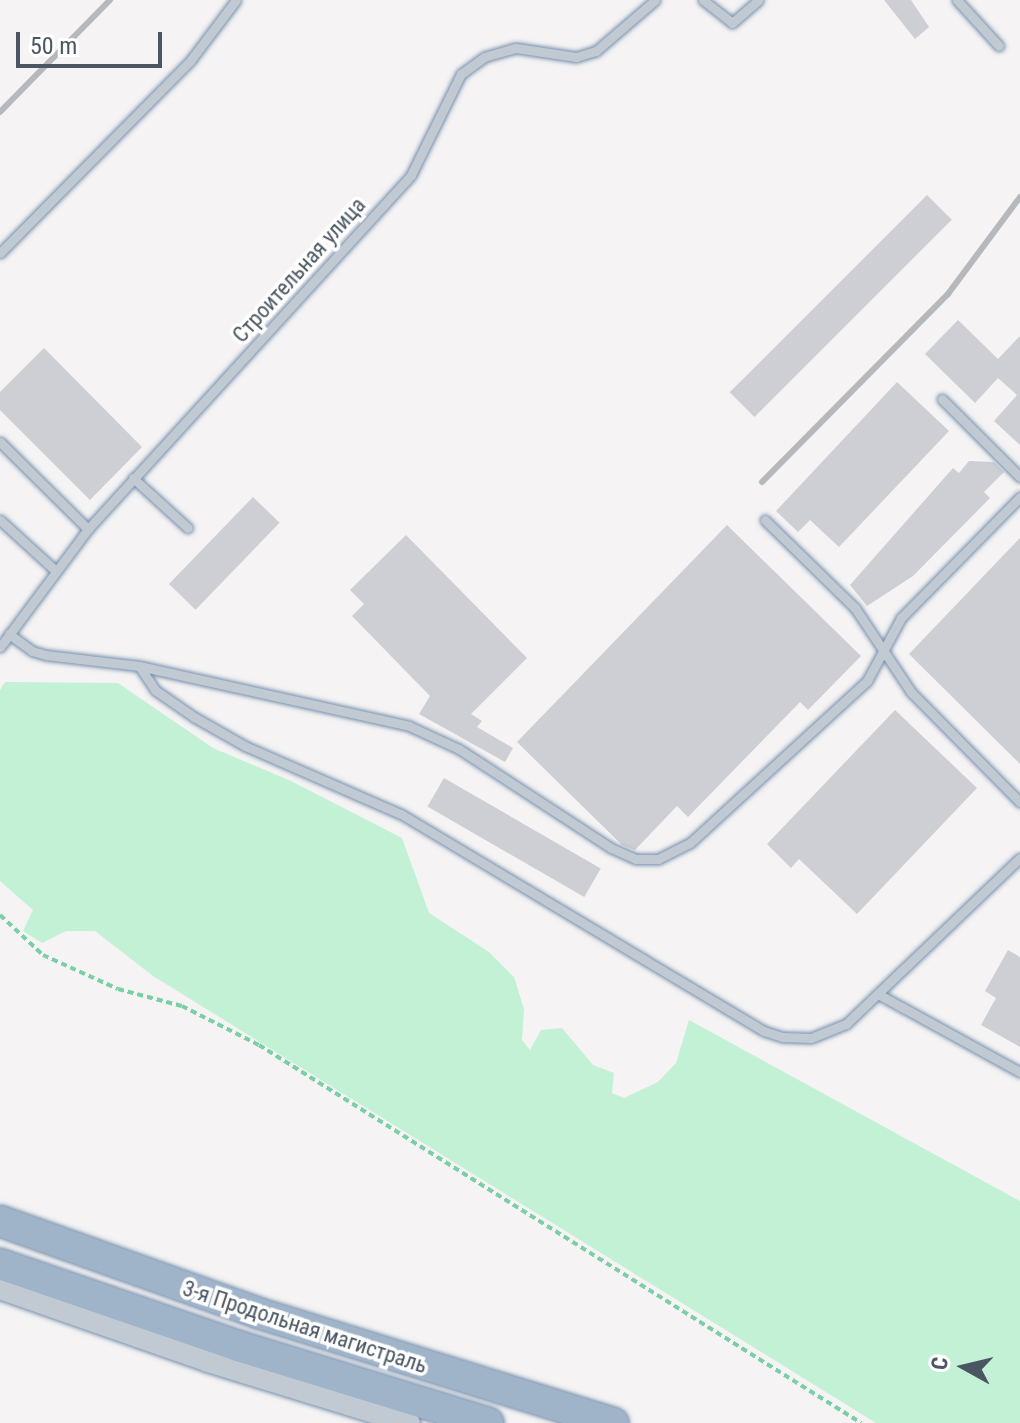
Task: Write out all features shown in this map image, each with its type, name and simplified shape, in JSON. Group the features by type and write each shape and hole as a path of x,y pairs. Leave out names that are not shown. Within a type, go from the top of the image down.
{"highway":[{"name":"3-я Продольная магистраль","path":"0,1221 258,1313 613,1423"},
{"name":"3-я Продольная магистраль","path":"0,1264 238,1346 488,1423"}],"street":[{"path":"0,1288 208,1361 409,1423"}],"lane":[{"path":"0,253 190,61 236,0"},
{"name":"Строительная улица","path":"0,647 88,529 411,175 461,74 484,57 516,48 576,57 596,51 655,0"},
{"path":"703,0 732,23 758,0"},
{"path":"957,0 999,46"},
{"path":"942,399 1020,477"},
{"path":"0,442 88,529"},
{"path":"133,478 188,528"},
{"path":"9,634 32,651 139,666 409,726 459,749 611,848 636,859 658,859 690,843 867,681 901,618 1020,497"},
{"path":"0,520 55,570"},
{"path":"765,520 855,608 911,692 1020,802"},
{"path":"139,666 155,690 194,717 245,746 401,814 764,1031 811,1038 833,1033 1020,858"},
{"path":"878,994 1020,1072"}],"path":[{"path":"0,915 43,955 118,989 182,1006 259,1045 861,1423"}],"green space":[{"path":"5,682 118,683 213,748 291,781 402,838 429,913 489,952 514,977 524,1009 522,1040 530,1050 541,1030 562,1028 593,1065 614,1073 612,1093 624,1098 658,1082 676,1063 689,1020 1020,1201 1020,1423 876,1423 153,976 95,931 66,931 42,943 23,931 33,910 0,881 0,690"}],"building":[{"path":"884,0 911,0 929,27 915,39"},
{"path":"927,195 952,220 754,417 730,392"},
{"path":"958,320 998,359 1020,336 1020,445 994,421 1017,395 998,378 975,403 925,354"},
{"path":"44,348 142,447 90,500 0,410 0,392"},
{"path":"897,382 949,431 839,547 810,520 798,532 776,511"},
{"path":"969,461 994,462 1004,472 984,492 990,498 913,576 867,606 850,585 953,468 959,473"},
{"path":"253,497 280,523 196,610 169,584"},
{"path":"727,525 861,656 808,710 800,702 688,817 677,806 635,850 622,845 517,742"},
{"path":"406,535 527,658 471,714 482,721 477,727 513,748 505,762 419,714 430,696 352,616 364,604 350,590"},
{"path":"1020,538 1020,764 909,654"},
{"path":"895,710 977,788 857,914 799,859 791,868 767,844"},
{"path":"444,778 601,868 584,897 428,807"},
{"path":"1008,950 1020,957 1020,1047 981,1025 996,998 985,991"}],"railway":[{"path":"0,112 110,0"},
{"path":"762,482 948,294 1020,197"}]}
